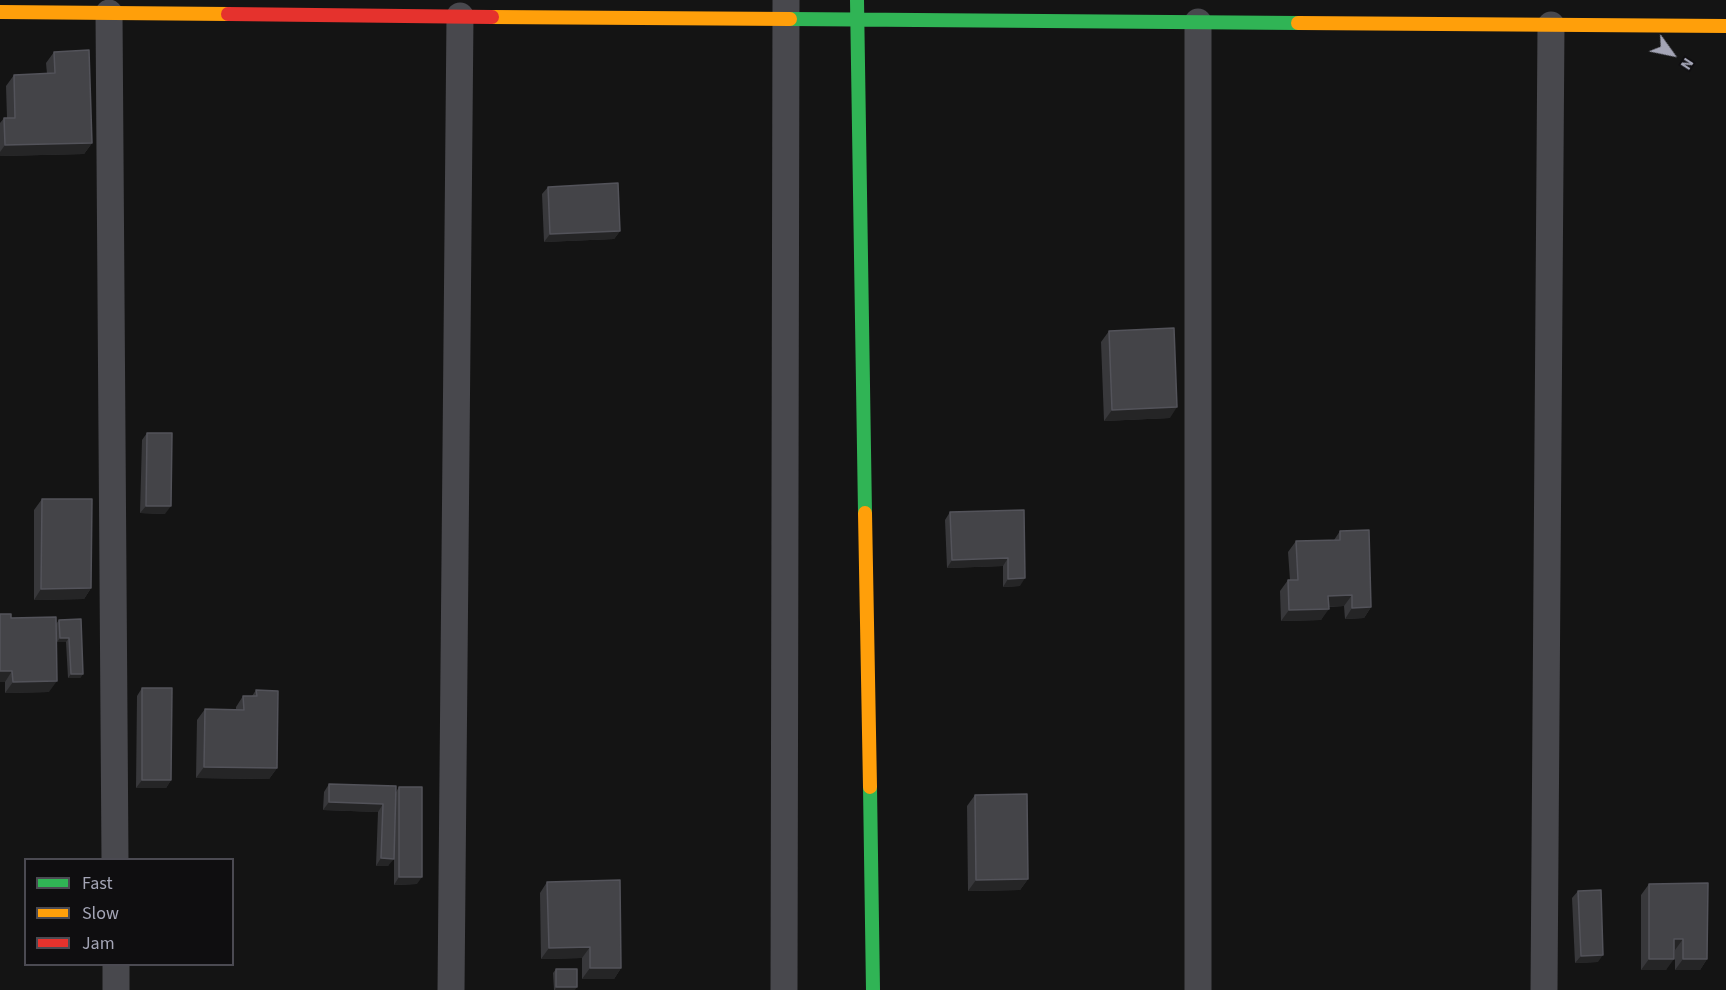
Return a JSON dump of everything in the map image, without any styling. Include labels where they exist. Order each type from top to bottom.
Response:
[{"type":"street","points":[[857,0],[873,990]]},
{"type":"street","points":[[784,990],[786,10]]},
{"type":"street","points":[[0,12],[460,16],[786,10],[857,20],[1726,26]]},
{"type":"street","points":[[109,13],[115,858]]},
{"type":"street","points":[[451,990],[460,16]]},
{"type":"street","points":[[1198,22],[1198,990]]},
{"type":"street","points":[[1544,990],[1551,24]]},
{"type":"street","points":[[116,966],[116,990]]},
{"type":"building","points":[[89,50],[92,143],[5,145],[4,118],[15,118],[14,75],[55,73],[54,52]]},
{"type":"building","points":[[618,183],[620,231],[550,234],[548,187]]},
{"type":"building","points":[[1174,328],[1177,407],[1112,410],[1109,331]]},
{"type":"building","points":[[147,433],[172,433],[171,506],[146,506]]},
{"type":"building","points":[[42,499],[92,499],[91,588],[41,589]]},
{"type":"building","points":[[1024,510],[1025,578],[1008,579],[1008,558],[952,560],[950,512]]},
{"type":"building","points":[[1369,530],[1371,607],[1352,608],[1352,595],[1328,596],[1329,609],[1289,610],[1288,580],[1298,580],[1296,541],[1340,540],[1340,531]]},
{"type":"building","points":[[0,614],[11,614],[11,618],[56,617],[57,681],[13,682],[12,671],[0,671]]},
{"type":"building","points":[[81,619],[83,674],[71,674],[69,638],[60,638],[59,620]]},
{"type":"building","points":[[142,688],[172,688],[171,780],[142,780]]},
{"type":"building","points":[[256,690],[278,691],[277,768],[204,767],[205,709],[244,710],[243,696],[257,696]]},
{"type":"building","points":[[329,784],[396,786],[394,859],[381,858],[383,804],[329,802]]},
{"type":"building","points":[[399,787],[422,787],[422,877],[399,877]]},
{"type":"building","points":[[1027,794],[1028,879],[976,880],[975,795]]},
{"type":"building","points":[[620,880],[621,968],[590,968],[590,947],[549,948],[547,882]]},
{"type":"building","points":[[1708,883],[1707,959],[1683,959],[1683,939],[1674,939],[1674,959],[1649,959],[1649,884]]},
{"type":"building","points":[[1601,890],[1603,955],[1581,956],[1578,891]]},
{"type":"building","points":[[556,969],[577,969],[577,987],[556,987]]},
{"type":"traffic: fast","points":[[857,0],[865,513]]},
{"type":"traffic: fast","points":[[790,19],[1298,23]]},
{"type":"traffic: fast","points":[[870,787],[873,990]]},
{"type":"traffic: slow","points":[[0,12],[228,14]]},
{"type":"traffic: slow","points":[[492,17],[790,19]]},
{"type":"traffic: slow","points":[[1298,23],[1726,26]]},
{"type":"traffic: slow","points":[[865,513],[870,787]]},
{"type":"traffic: jam","points":[[228,14],[492,17]]}]
